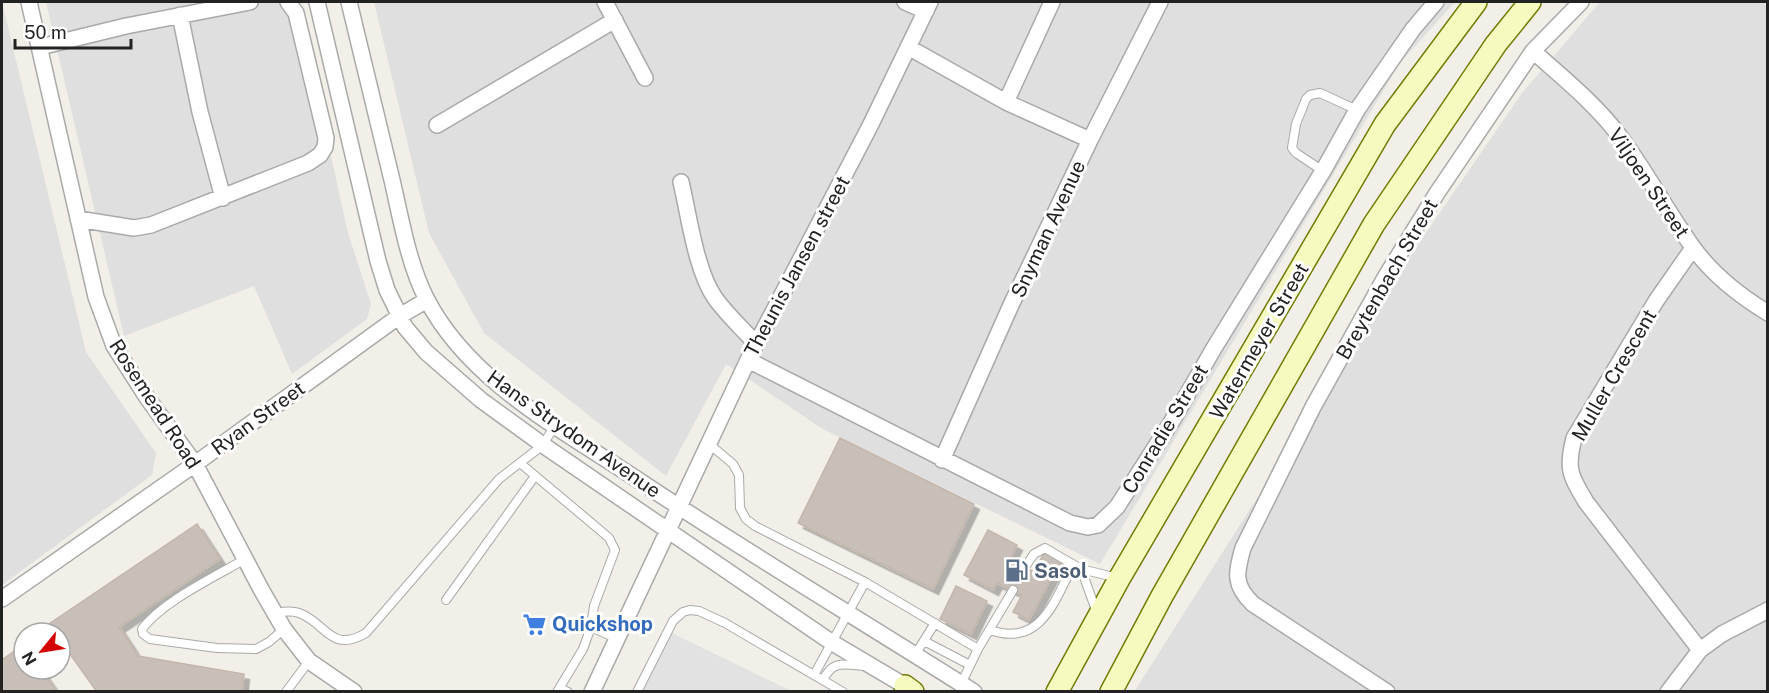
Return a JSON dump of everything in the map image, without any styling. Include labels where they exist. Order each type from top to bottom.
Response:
[{"type":"main road","name":"Watermeyer Street","points":[[1057,692],[1119,579],[1385,124],[1476,2]]},
{"type":"main road","points":[[1112,692],[1162,596],[1374,224],[1496,44],[1530,2]]},
{"type":"street","name":"Rosemead Road","points":[[29,2],[96,297],[114,346],[146,396],[195,464],[284,629],[309,661],[345,689]]},
{"type":"street","points":[[40,47],[126,26],[250,2]]},
{"type":"street","points":[[78,219],[134,228],[151,225],[308,163],[320,155],[325,147],[326,138],[296,13],[288,2]]},
{"type":"street","name":"Hans Strydom Avenue","points":[[317,2],[370,231],[387,290],[398,317],[420,345],[461,384],[543,446],[831,642],[911,690]]},
{"type":"street","name":"Hans Strydom Avenue","points":[[349,2],[408,249],[427,300],[449,335],[490,378],[555,424],[678,506],[967,688]]},
{"type":"street","points":[[605,2],[645,78]]},
{"type":"street","points":[[905,2],[928,6]]},
{"type":"street","points":[[1006,102],[1052,2]]},
{"type":"street","name":"Snyman Avenue","points":[[942,460],[1011,305],[1090,140],[1160,2]]},
{"type":"street","name":"Conradie Street","points":[[748,360],[1070,523],[1088,527],[1098,525],[1117,507],[1172,421],[1323,171],[1357,110],[1413,29],[1436,2]]},
{"type":"street","name":"Breytenbach Street","points":[[1387,692],[1267,615],[1244,596],[1238,582],[1237,569],[1243,548],[1319,397],[1386,276],[1437,193],[1533,51],[1581,2]]},
{"type":"street","name":"Theunis Jansen street","points":[[592,692],[748,360],[870,126],[928,6]]},
{"type":"street","points":[[180,15],[200,112],[223,198]]},
{"type":"street","points":[[438,124],[615,20]]},
{"type":"street","points":[[908,46],[1006,102],[1090,140]]},
{"type":"street","name":"Viljoen Street","points":[[1533,51],[1580,93],[1620,136],[1693,248],[1721,278],[1767,313]]},
{"type":"street","points":[[681,182],[702,268],[709,287],[725,310],[756,344]]},
{"type":"street","name":"Muller Crescent","points":[[1693,248],[1656,301],[1574,438],[1569,459],[1574,482],[1586,502],[1700,650]]},
{"type":"street","name":"Ryan Street","points":[[2,599],[195,464],[398,317],[427,300]]},
{"type":"street","points":[[1668,692],[1700,650],[1722,634],[1767,610]]},
{"type":"lane","points":[[1323,171],[1296,153],[1293,148],[1296,124],[1306,99],[1310,95],[1320,93],[1357,110]]},
{"type":"lane","points":[[275,613],[300,613],[330,636],[343,641],[354,640],[366,633],[476,509],[499,479],[543,446],[555,424]]},
{"type":"lane","points":[[708,443],[733,464],[739,475],[740,508],[746,519],[755,526],[865,582],[978,649]]},
{"type":"lane","points":[[520,463],[601,531],[613,544],[614,556],[594,606],[591,627],[583,649],[558,690],[568,692]]},
{"type":"lane","points":[[446,600],[535,476]]},
{"type":"lane","points":[[1025,567],[1034,554],[1045,548],[1077,567],[1119,579]]},
{"type":"lane","points":[[245,559],[180,597],[153,617],[142,629],[143,634],[150,639],[217,648],[256,649],[269,642],[284,629]]},
{"type":"lane","points":[[1077,567],[1098,616]]},
{"type":"lane","points":[[990,630],[1011,635],[1027,631],[1038,625],[1046,617],[1077,567]]},
{"type":"lane","points":[[814,675],[865,582]]},
{"type":"lane","points":[[967,688],[970,665],[1013,590]]},
{"type":"lane","points":[[637,692],[677,616],[690,610],[699,611],[724,623],[843,692]]},
{"type":"lane","points":[[915,655],[935,623]]},
{"type":"lane","points":[[591,627],[618,639]]},
{"type":"lane","points":[[924,640],[970,665]]},
{"type":"lane","points":[[286,692],[309,661]]},
{"type":"lane","points":[[823,680],[830,669],[838,664],[874,667]]},
{"type":"shaded area","points":[[2,2],[86,352],[156,453],[152,475],[2,585]]},
{"type":"shaded area","points":[[46,2],[297,2],[348,233],[371,304],[367,319],[292,374],[254,286],[124,336]]},
{"type":"shaded area","points":[[374,2],[1455,2],[1400,63],[1100,564],[821,428],[726,364],[666,476],[484,333],[429,233]]},
{"type":"shaded area","points":[[1600,2],[1767,2],[1767,691],[1134,692],[1415,249],[1522,93]]},
{"type":"shaded area","points":[[672,633],[791,691],[641,692]]},
{"type":"building","points":[[840,438],[974,504],[933,589],[798,523]]},
{"type":"building","points":[[197,524],[220,559],[119,627],[138,656],[244,674],[242,692],[97,692],[72,657],[72,621],[53,621]]},
{"type":"building","points":[[988,530],[1017,545],[1010,559],[1034,572],[1046,549],[1062,558],[1029,620],[1013,612],[1022,595],[997,583],[993,590],[964,575]]},
{"type":"building","points":[[956,586],[987,601],[971,634],[940,619]]},
{"type":"building","points":[[12,653],[12,681],[49,681],[57,692],[2,692],[2,660]]},
{"type":"place","name":"Sasol","points":[[1016,571]]},
{"type":"place","name":"Quickshop","points":[[534,624]]}]
